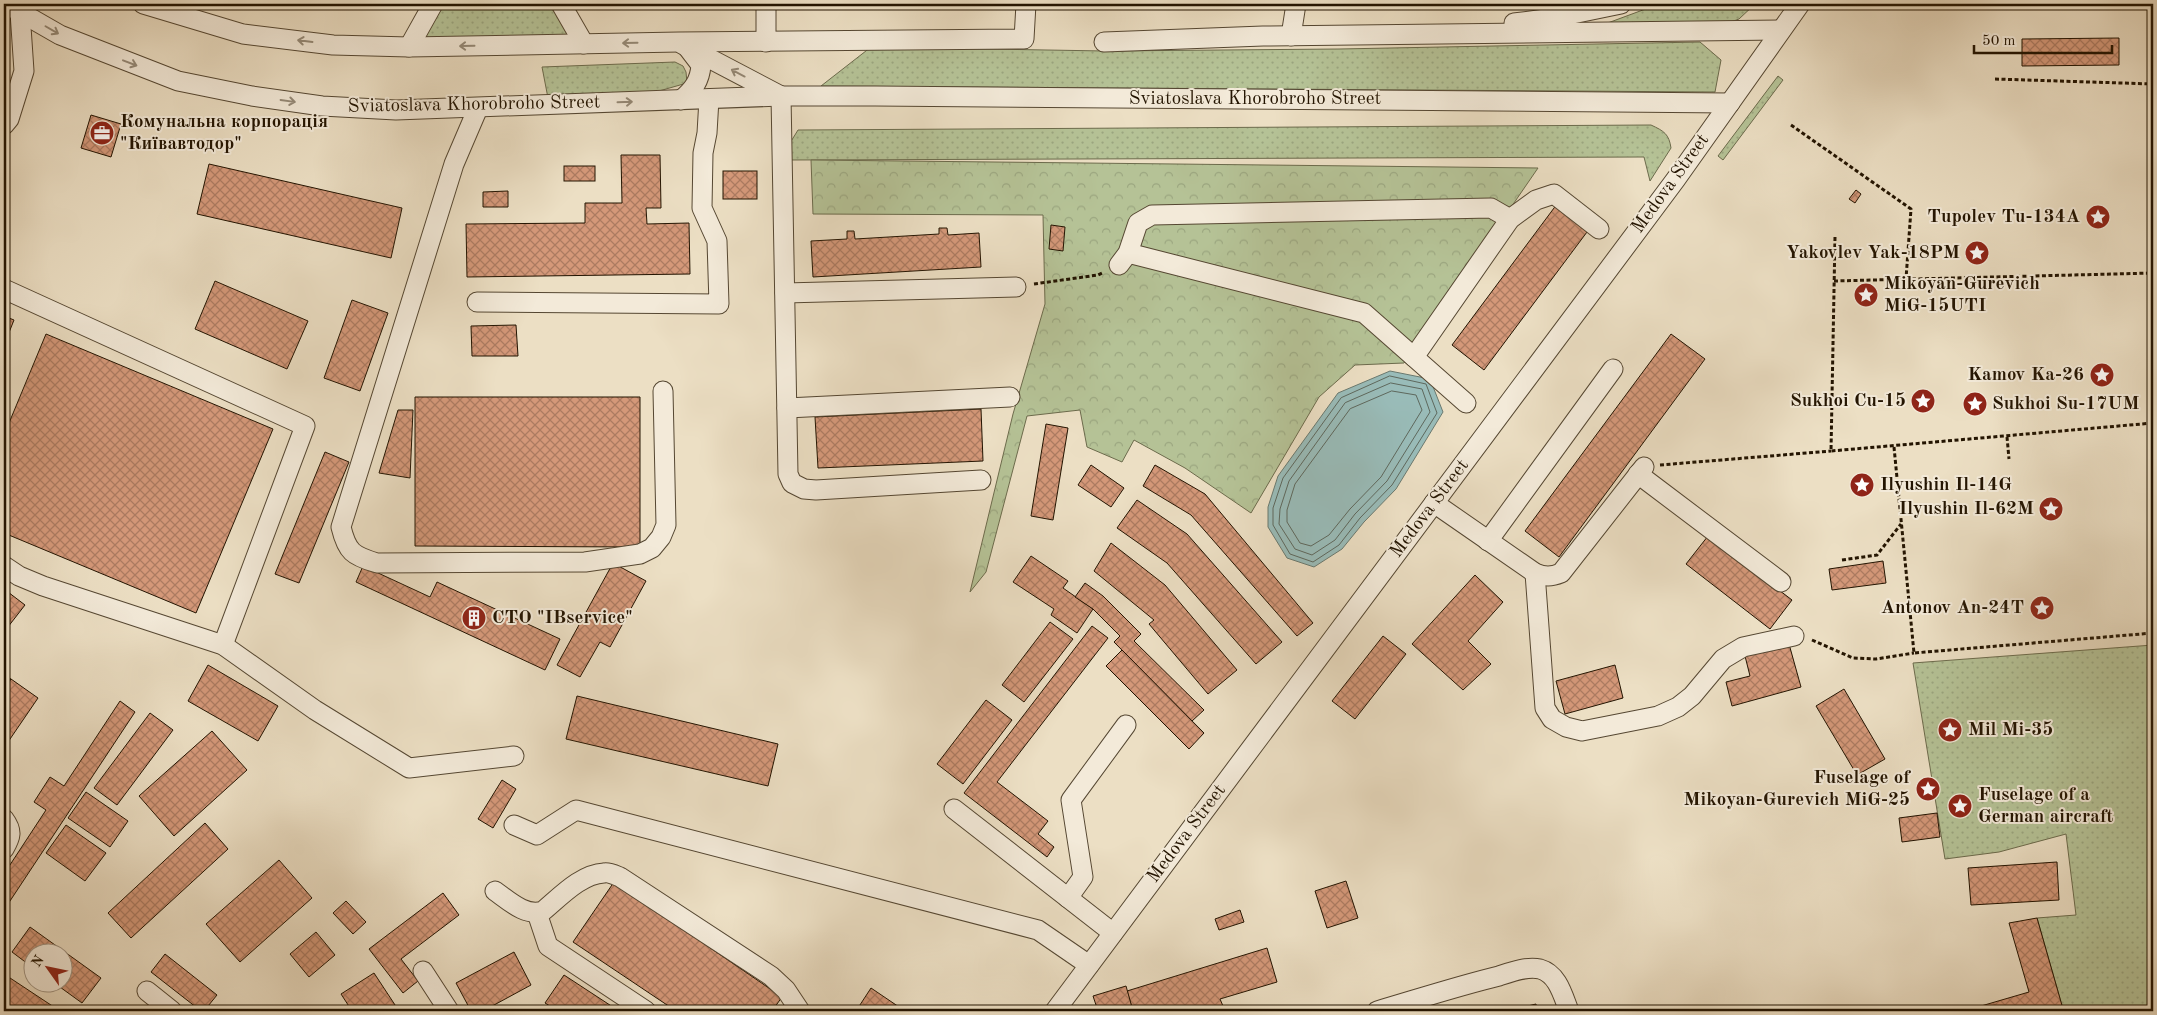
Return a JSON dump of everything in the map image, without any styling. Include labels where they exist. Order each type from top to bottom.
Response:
[{"type":"street","name":"Sviatoslava Khorobroho Street","points":[[142,4],[243,34],[333,45],[409,47],[678,42],[1024,39],[1026,4]]},
{"type":"street","points":[[409,47],[433,4]]},
{"type":"street","points":[[561,4],[584,44]]},
{"type":"street","points":[[766,4],[766,42]]},
{"type":"street","points":[[1291,36],[1296,4]]},
{"type":"street","points":[[1469,34],[1519,22],[1552,18],[1621,4]]},
{"type":"street","name":"Medova Street","points":[[1055,1011],[1676,179],[1800,4]]},
{"type":"street","name":"Sviatoslava Khorobroho Street","points":[[13,8],[77,42],[178,81],[252,96],[322,106],[396,110],[780,96],[1730,103]]},
{"type":"street","points":[[4,126],[9,119],[24,71],[13,8]]},
{"type":"street","points":[[1104,42],[1291,36],[1781,30]]},
{"type":"street","name":"Sviatoslava Khorobroho Street","points":[[678,42],[780,96]]},
{"type":"street","points":[[678,42],[693,52],[701,65],[700,76],[695,86],[682,100]]},
{"type":"street","points":[[780,96],[788,474],[792,483],[804,489],[816,490],[981,480]]},
{"type":"street","points":[[477,302],[719,304],[717,241],[702,208],[703,153],[707,133],[709,99]]},
{"type":"street","points":[[478,108],[454,164],[341,526],[345,545],[358,557],[377,563],[585,562],[640,554],[652,548],[661,537],[666,525],[663,391]]},
{"type":"street","points":[[1414,357],[1510,219],[1536,200],[1554,194],[1599,229]]},
{"type":"street","points":[[1466,402],[1364,313],[1123,259],[1138,224],[1152,216],[1491,208],[1510,219]]},
{"type":"street","points":[[784,292],[1016,287]]},
{"type":"street","points":[[4,289],[305,426],[223,645]]},
{"type":"street","points":[[1488,541],[1613,369]]},
{"type":"street","points":[[787,408],[1010,396]]},
{"type":"street","points":[[1434,503],[1535,573],[1544,577],[1553,576],[1561,573],[1641,470],[1781,582]]},
{"type":"street","points":[[4,566],[20,576],[43,586],[223,645],[315,710],[409,768],[514,756]]},
{"type":"street","points":[[1535,573],[1545,708],[1552,720],[1566,727],[1582,730],[1658,716],[1678,707],[1692,696],[1723,660],[1743,647],[1794,636]]},
{"type":"street","points":[[1068,898],[1083,877],[1071,800],[1126,725]]},
{"type":"street","points":[[954,809],[1113,933]]},
{"type":"street","points":[[514,825],[537,836],[576,810],[1038,930],[1089,965]]},
{"type":"street","points":[[4,819],[11,836],[4,849]]},
{"type":"street","points":[[495,892],[523,910],[537,913],[543,911],[580,882],[593,875],[606,872],[620,877],[771,976],[786,990],[800,1011]]},
{"type":"street","points":[[537,913],[548,946],[646,1011]]},
{"type":"street","points":[[1377,1011],[1472,982],[1527,968],[1540,969],[1552,976],[1560,987],[1569,1011]]},
{"type":"street","points":[[423,971],[449,1011]]},
{"type":"street","points":[[147,991],[172,1011]]},
{"type":"path","points":[[1995,79],[2153,84]]},
{"type":"path","points":[[1791,125],[1910,210],[1906,279]]},
{"type":"path","points":[[1831,451],[1835,237]]},
{"type":"path","points":[[1016,287],[1098,275],[1123,259]]},
{"type":"path","points":[[1834,281],[2153,273]]},
{"type":"path","points":[[1641,470],[1831,451],[2153,423]]},
{"type":"path","points":[[2006,436],[2009,460]]},
{"type":"path","points":[[1894,447],[1914,653]]},
{"type":"path","points":[[1842,560],[1877,555],[1901,523]]},
{"type":"path","points":[[1794,636],[1813,640],[1854,658],[1876,659],[1914,653],[2153,633]]},
{"type":"green space","points":[[444,4],[549,4],[558,13],[572,38],[422,39]]},
{"type":"green space","points":[[1659,4],[1755,4],[1739,19],[1718,27],[1605,24]]},
{"type":"green space","points":[[1700,42],[1721,60],[1715,92],[821,86],[871,47],[1105,51],[1339,49]]},
{"type":"green space","points":[[675,62],[683,66],[686,72],[687,83],[645,95],[548,98],[542,67]]},
{"type":"green space","points":[[1778,76],[1783,80],[1723,160],[1718,156]]},
{"type":"green space","points":[[1651,125],[1665,134],[1669,139],[1671,148],[1650,181],[1644,157],[791,160],[790,143],[798,130]]},
{"type":"green space","points":[[811,160],[1538,168],[1404,363],[1355,365],[1319,397],[1251,513],[1185,468],[1134,440],[1122,462],[1087,447],[1080,410],[1027,416],[986,572],[970,592],[1013,414],[1045,304],[1043,215],[813,214]]},
{"type":"green space","points":[[2153,645],[2153,1011],[2057,1011],[2063,1009],[2037,918],[2076,915],[2066,834],[1999,852],[1945,859],[1913,663]]},
{"type":"water","points":[[1390,371],[1430,379],[1443,412],[1396,489],[1364,522],[1342,549],[1314,567],[1287,558],[1268,527],[1268,507],[1278,476],[1338,393]]},
{"type":"building","points":[[1067,4],[1150,4],[1150,8],[1067,9]]},
{"type":"building","points":[[1394,4],[1426,4],[1426,9],[1394,8]]},
{"type":"building","points":[[1443,4],[1477,4],[1477,9],[1443,9]]},
{"type":"building","points":[[1514,4],[1514,6],[1492,5]]},
{"type":"building","points":[[2119,38],[2119,65],[2022,66],[2022,39]]},
{"type":"building","name":"Комунальна корпорація \"Київавтодор\"","points":[[91,115],[121,124],[111,157],[81,148]]},
{"type":"building","points":[[621,155],[660,155],[661,208],[646,208],[647,224],[689,223],[690,274],[467,277],[466,224],[585,223],[585,203],[622,203]]},
{"type":"building","points":[[209,164],[402,208],[391,258],[197,214]]},
{"type":"building","points":[[564,166],[595,166],[595,181],[564,181]]},
{"type":"building","points":[[723,171],[757,171],[757,199],[723,199]]},
{"type":"building","points":[[1856,190],[1861,194],[1855,203],[1849,199]]},
{"type":"building","points":[[508,191],[508,207],[483,207],[483,192]]},
{"type":"building","points":[[1557,204],[1590,228],[1484,370],[1452,345]]},
{"type":"building","points":[[1051,225],[1065,227],[1063,251],[1049,249]]},
{"type":"building","points":[[939,228],[947,228],[948,235],[979,233],[981,267],[813,277],[811,241],[847,239],[847,231],[854,231],[855,239],[939,234]]},
{"type":"building","points":[[215,281],[308,321],[287,369],[195,329]]},
{"type":"building","points":[[352,300],[388,313],[360,391],[324,378]]},
{"type":"building","points":[[4,316],[14,320],[4,345]]},
{"type":"building","points":[[516,325],[518,356],[472,356],[471,326]]},
{"type":"building","points":[[46,334],[273,429],[196,613],[4,533],[4,435]]},
{"type":"building","points":[[1671,334],[1705,359],[1559,557],[1525,531]]},
{"type":"building","points":[[415,397],[640,397],[640,547],[415,546]]},
{"type":"building","points":[[981,409],[983,461],[818,468],[815,417]]},
{"type":"building","points":[[398,410],[413,410],[410,478],[379,473]]},
{"type":"building","points":[[1046,424],[1068,428],[1053,520],[1031,516]]},
{"type":"building","points":[[325,452],[349,462],[299,583],[275,574]]},
{"type":"building","points":[[1091,465],[1124,488],[1111,507],[1078,485]]},
{"type":"building","points":[[1155,465],[1205,494],[1313,623],[1297,636],[1191,515],[1143,486]]},
{"type":"building","points":[[1137,500],[1187,534],[1282,642],[1256,664],[1167,563],[1117,528]]},
{"type":"building","points":[[1708,536],[1792,600],[1770,629],[1686,564]]},
{"type":"building","points":[[1111,543],[1165,585],[1237,670],[1208,694],[1149,624],[1154,620],[1094,571]]},
{"type":"building","points":[[1031,556],[1068,581],[1063,588],[1093,609],[1077,633],[1051,615],[1054,609],[1013,582]]},
{"type":"building","points":[[1883,561],[1886,583],[1832,590],[1829,569]]},
{"type":"building","points":[[613,563],[646,581],[610,647],[600,642],[580,677],[557,665]]},
{"type":"building","name":"СТО \"IBservice\"","points":[[363,566],[430,597],[437,582],[560,639],[545,670],[356,582]]},
{"type":"building","points":[[1475,575],[1503,602],[1468,641],[1491,664],[1463,690],[1412,644]]},
{"type":"building","points":[[1085,583],[1103,596],[1141,634],[1134,641],[1204,710],[1192,721],[1114,642],[1120,636],[1093,609],[1075,597]]},
{"type":"building","points":[[4,589],[25,605],[4,632]]},
{"type":"building","points":[[1050,622],[1073,639],[1024,702],[1002,685]]},
{"type":"building","points":[[1092,626],[1108,638],[997,782],[1048,821],[1038,834],[1054,847],[1047,857],[964,793]]},
{"type":"building","points":[[1383,636],[1406,654],[1355,719],[1332,701]]},
{"type":"building","points":[[1789,644],[1801,687],[1732,706],[1726,682],[1750,676],[1745,656]]},
{"type":"building","points":[[1122,650],[1204,733],[1189,749],[1106,666]]},
{"type":"building","points":[[208,665],[278,706],[258,741],[188,701]]},
{"type":"building","points":[[1615,665],[1623,698],[1565,714],[1556,681]]},
{"type":"building","points":[[4,675],[11,679],[4,689]]},
{"type":"building","points":[[11,679],[38,698],[8,742],[4,739],[4,689]]},
{"type":"building","points":[[1844,689],[1885,759],[1857,775],[1816,706]]},
{"type":"building","points":[[577,696],[778,744],[768,786],[566,739]]},
{"type":"building","points":[[986,700],[1012,720],[963,784],[937,764]]},
{"type":"building","points":[[120,701],[135,712],[8,904],[4,902],[4,874],[46,810],[34,802],[50,777],[64,786]]},
{"type":"building","points":[[150,713],[173,730],[117,805],[94,788]]},
{"type":"building","points":[[212,731],[247,770],[174,836],[139,796]]},
{"type":"building","points":[[502,780],[516,789],[493,828],[478,819]]},
{"type":"building","points":[[86,792],[128,821],[110,847],[68,818]]},
{"type":"building","points":[[1937,813],[1940,837],[1902,842],[1899,818]]},
{"type":"building","points":[[205,823],[228,849],[131,938],[108,913]]},
{"type":"building","points":[[66,825],[106,853],[85,881],[46,853]]},
{"type":"building","points":[[279,860],[312,898],[240,962],[206,924]]},
{"type":"building","points":[[2057,862],[2059,900],[1971,905],[1968,868]]},
{"type":"building","points":[[1346,881],[1358,918],[1327,928],[1315,891]]},
{"type":"building","points":[[614,882],[782,997],[772,1011],[676,1011],[573,942]]},
{"type":"building","points":[[443,893],[459,915],[401,959],[418,981],[403,993],[369,949]]},
{"type":"building","points":[[346,901],[366,922],[353,934],[333,913]]},
{"type":"building","points":[[1240,910],[1244,922],[1219,930],[1215,919]]},
{"type":"building","points":[[2037,918],[2063,1009],[2057,1011],[1964,1011],[2029,992],[2009,923]]},
{"type":"building","points":[[30,927],[51,942],[22,942],[22,960],[12,952]]},
{"type":"building","points":[[316,932],[335,955],[309,977],[290,954]]},
{"type":"building","points":[[1267,948],[1277,982],[1220,999],[1223,1006],[1206,1011],[1133,1011],[1127,991]]},
{"type":"building","points":[[514,952],[531,985],[483,1011],[471,1011],[456,983]]},
{"type":"building","points":[[165,954],[217,995],[204,1011],[201,1011],[151,972]]},
{"type":"building","points":[[72,957],[101,978],[82,1003],[67,992],[72,992]]},
{"type":"building","points":[[374,973],[399,1011],[352,1011],[341,994]]},
{"type":"building","points":[[4,974],[22,986],[22,992],[31,992],[60,1011],[4,1011]]},
{"type":"building","points":[[564,975],[619,1011],[558,1011],[545,1003]]},
{"type":"building","points":[[1126,986],[1133,1011],[1098,1011],[1093,996]]},
{"type":"building","points":[[871,988],[905,1011],[856,1011]]},
{"type":"building","points":[[1536,1004],[1537,1011],[1516,1011],[1515,1009]]},
{"type":"building","points":[[322,1006],[326,1011],[314,1011]]},
{"type":"place","name":"Комунальна корпорація \"Київавтодор\"","points":[[102,133]]},
{"type":"place","name":"Tupolev Tu-134A","points":[[2098,217]]},
{"type":"place","name":"Yakovlev Yak-18PM","points":[[1977,253]]},
{"type":"place","name":"Mikoyan-Gurevich MiG-15UTI","points":[[1866,295]]},
{"type":"place","name":"Kamov Ka-26","points":[[2102,375]]},
{"type":"place","name":"Sukhoi Cu-15","points":[[1923,401]]},
{"type":"place","name":"Sukhoi Su-17UM","points":[[1975,404]]},
{"type":"place","name":"Ilyushin Il-14G","points":[[1862,485]]},
{"type":"place","name":"Ilyushin Il-62M","points":[[2051,509]]},
{"type":"place","name":"Antonov An-24T","points":[[2042,608]]},
{"type":"place","name":"СТО \"IBservice\"","points":[[474,618]]},
{"type":"place","name":"Mil Mi-35","points":[[1950,730]]},
{"type":"place","name":"Fuselage of Mikoyan-Gurevich MiG-25","points":[[1928,789]]},
{"type":"place","name":"Fuselage of a German aircraft","points":[[1960,806]]}]
